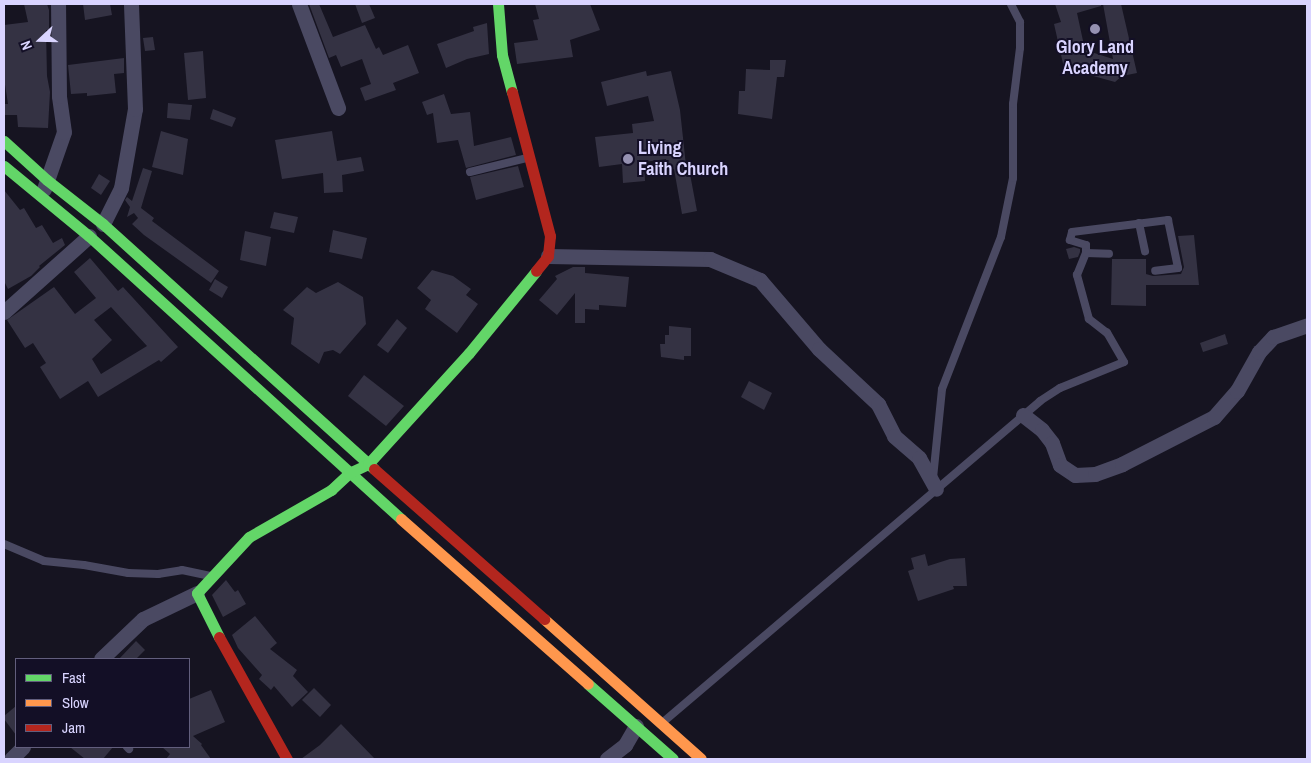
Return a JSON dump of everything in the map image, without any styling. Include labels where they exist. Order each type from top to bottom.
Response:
[{"type":"main road","points":[[287,759],[231,661],[196,593],[248,537],[331,490],[349,473],[368,464],[469,353],[548,256],[550,236],[502,55],[498,4]]},
{"type":"main road","points":[[4,141],[47,180],[103,224],[368,464],[660,725],[701,759]]},
{"type":"main road","points":[[4,166],[89,236],[349,473],[673,759]]},
{"type":"street","points":[[41,197],[64,132],[59,96],[58,4]]},
{"type":"street","points":[[103,224],[121,188],[135,109],[131,4]]},
{"type":"street","points":[[299,4],[338,108]]},
{"type":"street","points":[[4,312],[89,236]]},
{"type":"street","points":[[548,256],[710,259],[760,280],[820,350],[878,404],[894,436],[919,458],[936,489]]},
{"type":"street","points":[[1023,414],[1042,430],[1052,444],[1060,466],[1075,475],[1095,474],[1122,464],[1214,417],[1236,391],[1259,352],[1273,337],[1307,325]]},
{"type":"street","points":[[102,658],[143,619],[196,593]]},
{"type":"street","points":[[608,759],[625,745],[636,726]]},
{"type":"street","points":[[12,759],[22,748]]},
{"type":"lane","points":[[936,489],[933,475],[942,389],[1001,237],[1013,178],[1013,104],[1020,48],[1020,22],[1012,4]]},
{"type":"lane","points":[[470,172],[529,157]]},
{"type":"lane","points":[[660,725],[1023,414],[1060,388],[1124,362],[1107,333],[1089,319],[1076,275],[1086,253],[1086,246],[1070,240],[1072,232],[1168,220],[1178,268],[1155,272]]},
{"type":"lane","points":[[1139,223],[1145,250]]},
{"type":"lane","points":[[1086,253],[1109,254]]},
{"type":"lane","points":[[4,544],[44,561],[84,565],[128,573],[158,574],[182,570],[212,576]]},
{"type":"building","points":[[24,4],[47,4],[49,10],[49,30],[46,30],[47,76],[50,92],[48,128],[18,127],[17,115],[5,115],[5,104],[8,104],[4,78],[4,25],[28,22]]},
{"type":"building","points":[[83,4],[110,4],[112,15],[85,20]]},
{"type":"building","points":[[309,4],[319,4],[333,37],[365,25],[376,49],[379,47],[383,55],[408,45],[419,73],[393,83],[396,90],[365,101],[360,88],[371,84],[362,59],[341,67],[336,55],[329,58]]},
{"type":"building","points":[[355,4],[369,4],[375,18],[362,23]]},
{"type":"building","points":[[535,4],[590,4],[600,30],[570,40],[573,57],[517,64],[514,43],[538,40],[533,20],[539,19]]},
{"type":"building","points":[[1055,4],[1101,4],[1101,6],[1077,13],[1085,50],[1113,59],[1103,4],[1121,4],[1137,73],[1122,76],[1115,82],[1064,68],[1054,24],[1061,22]]},
{"type":"building","points":[[487,23],[489,54],[467,59],[446,68],[437,44],[474,31],[473,27]]},
{"type":"building","points":[[153,37],[155,50],[145,51],[143,38]]},
{"type":"building","points":[[203,51],[206,98],[188,100],[184,53]]},
{"type":"building","points":[[124,58],[124,73],[114,74],[116,93],[87,96],[87,93],[71,94],[68,65]]},
{"type":"building","points":[[770,60],[786,60],[784,77],[777,77],[772,119],[738,114],[739,91],[745,91],[746,69],[770,70]]},
{"type":"building","points":[[646,71],[647,76],[671,71],[680,110],[687,175],[690,174],[697,211],[682,214],[674,169],[667,169],[666,159],[644,162],[645,181],[623,183],[622,164],[599,167],[595,137],[633,133],[632,124],[654,121],[648,96],[607,106],[601,82]]},
{"type":"building","points":[[444,94],[451,114],[470,112],[474,146],[511,137],[516,155],[466,168],[458,140],[437,143],[433,113],[427,115],[422,102]]},
{"type":"building","points":[[168,103],[192,105],[190,120],[167,118]]},
{"type":"building","points":[[213,109],[236,118],[232,127],[210,119]]},
{"type":"building","points":[[161,131],[188,139],[183,175],[152,167]]},
{"type":"building","points":[[332,131],[337,161],[361,157],[364,171],[342,175],[343,192],[324,193],[323,173],[282,179],[275,140]]},
{"type":"building","points":[[518,166],[524,187],[476,200],[470,177]]},
{"type":"building","points":[[143,168],[152,171],[141,208],[154,218],[152,221],[219,271],[211,283],[144,235],[132,224],[138,218],[134,213],[127,217],[130,207],[125,200],[127,197],[132,201]]},
{"type":"building","points":[[99,174],[110,181],[101,195],[91,188]]},
{"type":"building","points":[[4,190],[20,210],[24,208],[36,228],[42,225],[53,243],[62,238],[65,245],[39,266],[31,276],[8,289],[4,281]]},
{"type":"building","points":[[274,212],[298,217],[294,233],[270,228]]},
{"type":"building","points":[[333,230],[367,238],[362,259],[329,252]]},
{"type":"building","points":[[245,231],[271,237],[266,266],[240,260]]},
{"type":"building","points":[[1194,235],[1199,285],[1146,285],[1146,306],[1111,305],[1112,259],[1146,259],[1146,274],[1153,276],[1181,274],[1184,267],[1178,236]]},
{"type":"building","points":[[1074,247],[1080,249],[1078,257],[1069,259],[1066,249]]},
{"type":"building","points":[[90,258],[118,291],[123,287],[178,347],[161,362],[159,360],[98,397],[88,381],[60,399],[40,367],[46,363],[33,343],[25,348],[7,320],[54,287],[75,314],[96,298],[74,272]],"holes":[[[111,307],[147,346],[101,374],[92,359],[112,340],[94,320]]]},
{"type":"building","points":[[573,267],[585,267],[585,273],[629,277],[626,307],[599,305],[599,310],[585,309],[585,323],[575,323],[575,293],[557,315],[539,300],[557,279],[555,276]]},
{"type":"building","points":[[432,270],[453,276],[471,289],[466,295],[478,304],[457,333],[425,309],[431,300],[417,288]]},
{"type":"building","points":[[215,279],[228,287],[222,298],[209,290]]},
{"type":"building","points":[[338,282],[363,297],[366,324],[340,354],[333,350],[324,352],[319,364],[291,344],[294,318],[283,310],[307,287],[316,293]]},
{"type":"building","points":[[397,319],[407,328],[388,353],[377,345]]},
{"type":"building","points":[[669,326],[691,328],[691,356],[684,356],[684,360],[661,357],[660,344],[665,344],[665,335],[669,335]]},
{"type":"building","points":[[1225,334],[1228,344],[1203,352],[1200,343]]},
{"type":"building","points":[[364,375],[404,406],[386,426],[348,396]]},
{"type":"building","points":[[749,381],[772,393],[764,410],[741,397]]},
{"type":"building","points":[[925,554],[928,566],[950,559],[965,558],[967,586],[953,586],[954,589],[918,601],[908,571],[914,569],[911,558]]},
{"type":"building","points":[[226,580],[235,592],[238,590],[246,604],[223,617],[212,595]]},
{"type":"building","points":[[255,616],[277,643],[270,649],[297,670],[293,676],[308,692],[292,707],[274,686],[271,690],[259,679],[262,675],[238,648],[232,635]]},
{"type":"building","points":[[136,641],[145,650],[137,658],[120,658]]},
{"type":"building","points":[[314,688],[331,705],[320,717],[302,700]]},
{"type":"building","points":[[211,690],[225,722],[193,736],[202,744],[211,759],[166,759],[170,754],[163,748],[190,748],[190,699]]},
{"type":"building","points":[[15,707],[15,734],[4,719],[4,716]]},
{"type":"building","points":[[341,724],[375,759],[301,759],[320,745]]},
{"type":"building","points":[[71,748],[112,748],[103,759],[85,759]]},
{"type":"traffic: fast","points":[[498,4],[502,55],[512,92]]},
{"type":"traffic: fast","points":[[4,141],[47,180],[103,224],[374,469]]},
{"type":"traffic: fast","points":[[4,166],[89,236],[401,519]]},
{"type":"traffic: fast","points":[[219,637],[197,593],[249,537],[331,490],[349,473],[368,464],[469,353],[536,271]]},
{"type":"traffic: fast","points":[[588,684],[673,759]]},
{"type":"traffic: slow","points":[[401,519],[588,684]]},
{"type":"traffic: slow","points":[[544,619],[701,759]]},
{"type":"traffic: jam","points":[[512,92],[550,236],[548,256],[536,271]]},
{"type":"traffic: jam","points":[[374,469],[544,619]]},
{"type":"traffic: jam","points":[[219,637],[287,759]]},
{"type":"place","name":"Glory Land Academy","points":[[1095,29]]},
{"type":"place","name":"Living Faith Church","points":[[628,159]]}]
